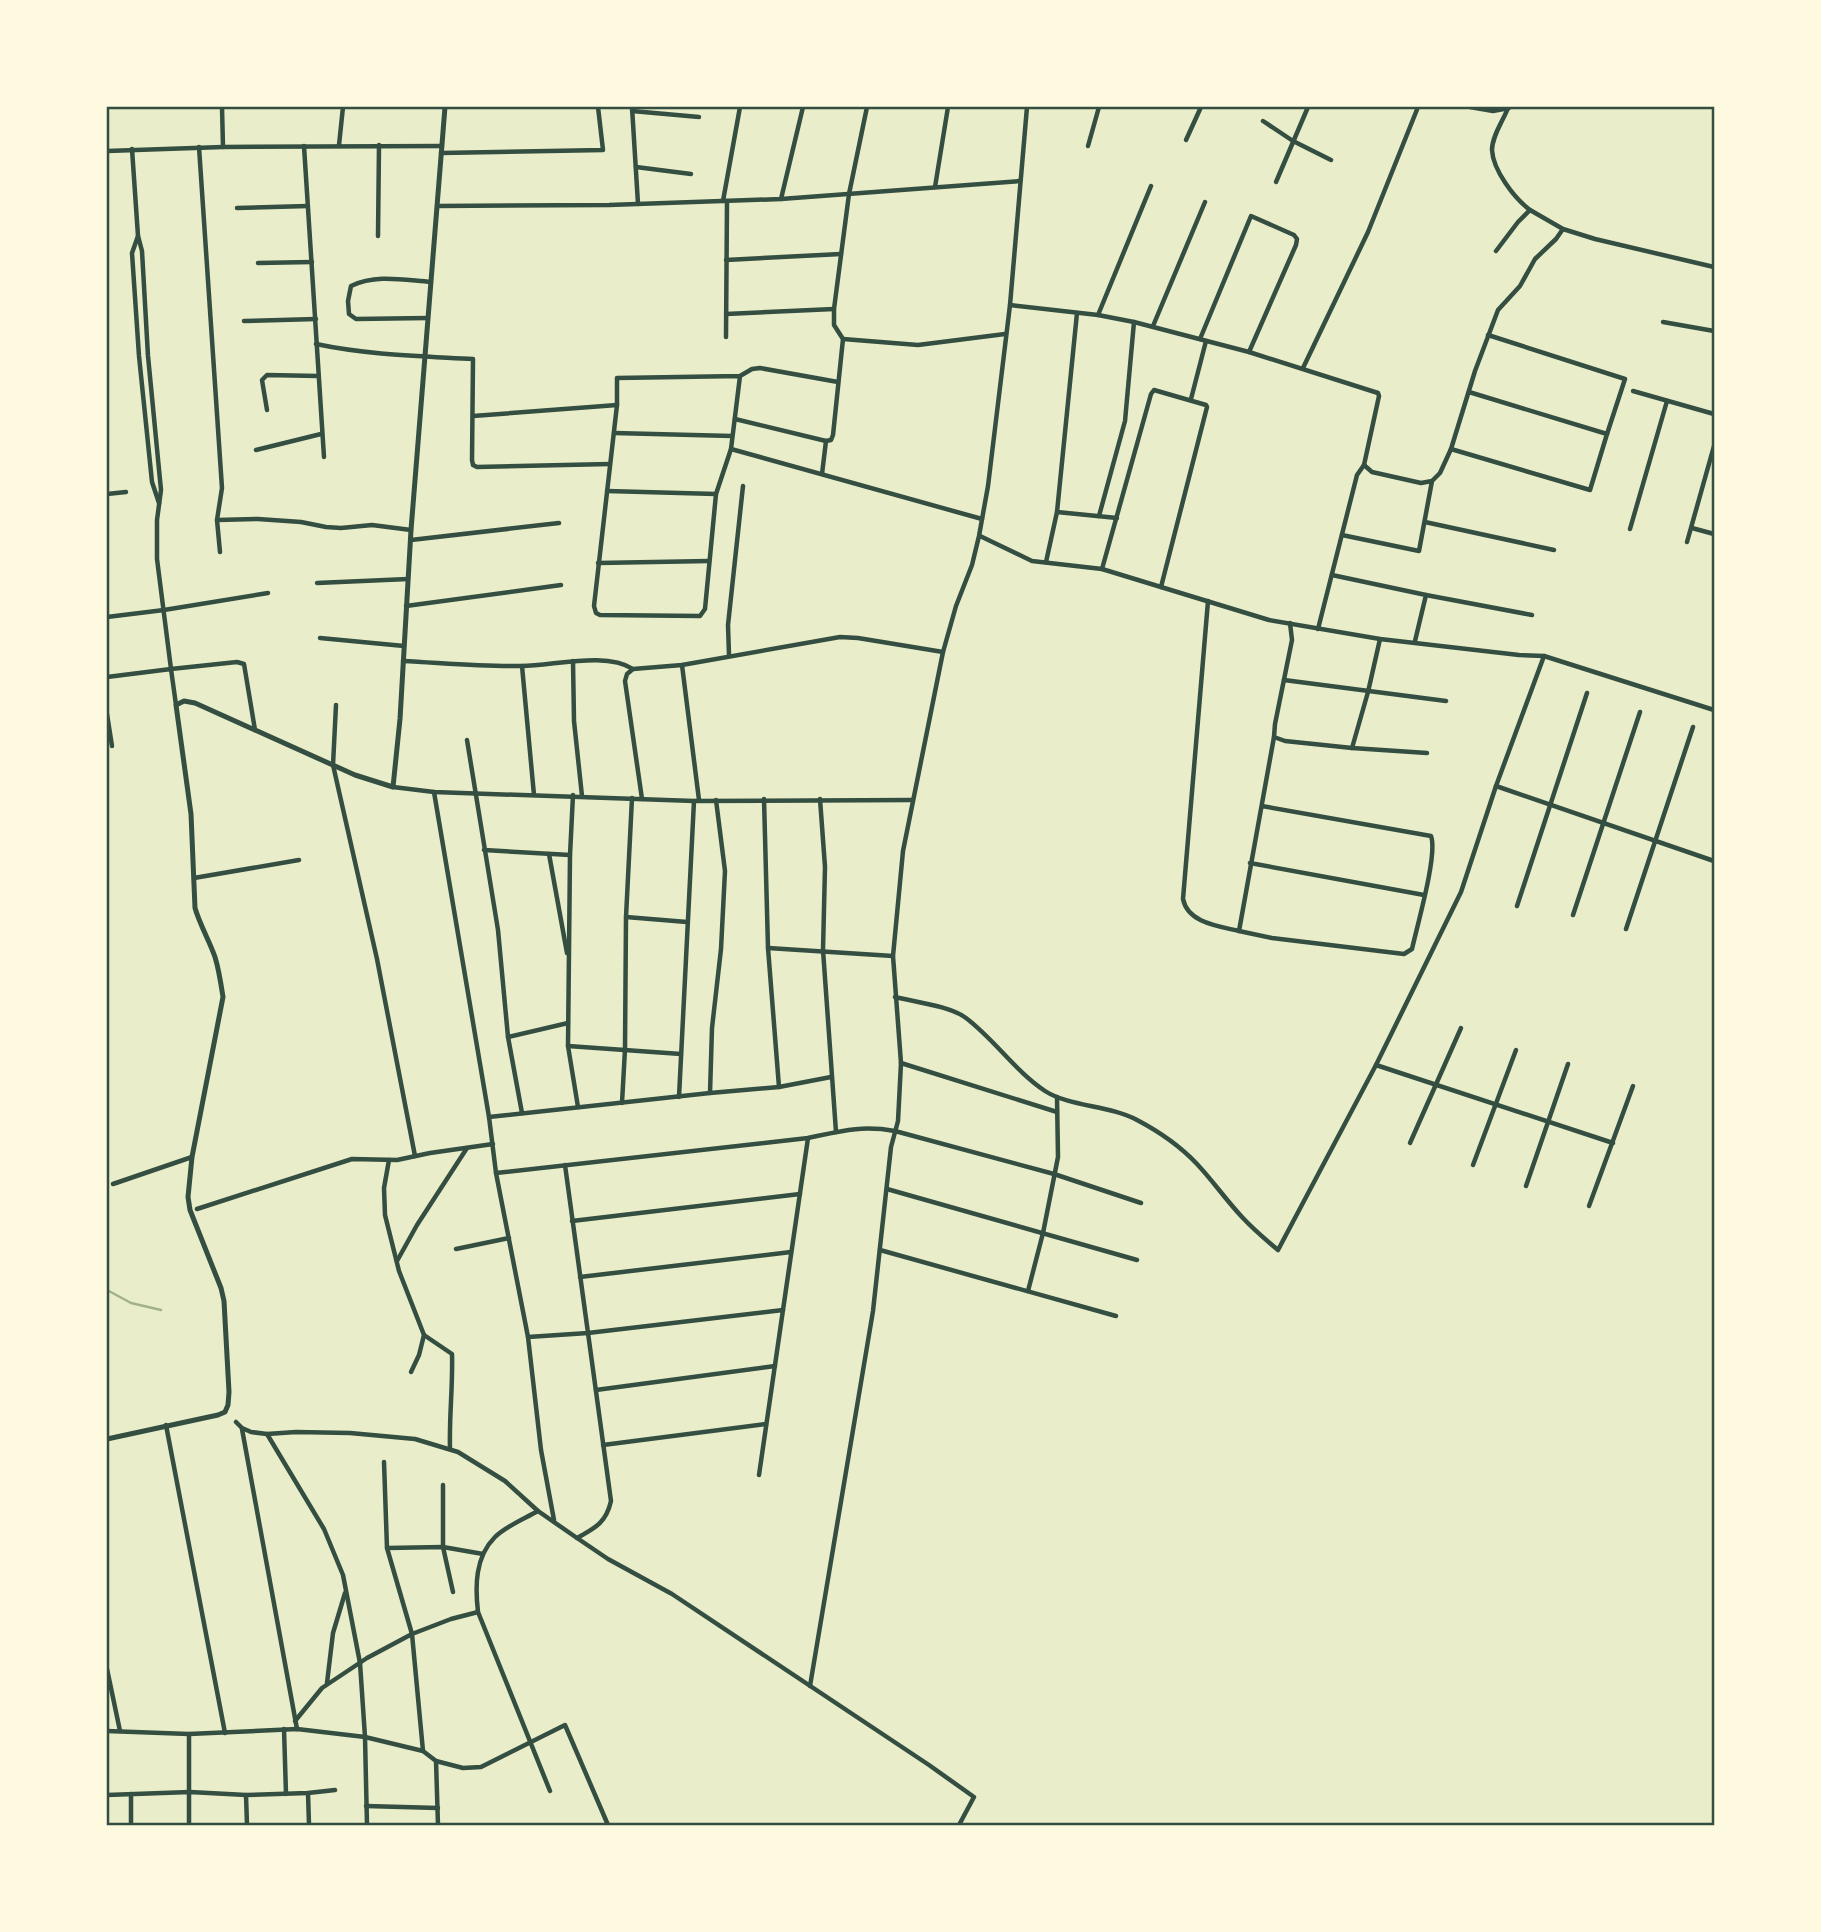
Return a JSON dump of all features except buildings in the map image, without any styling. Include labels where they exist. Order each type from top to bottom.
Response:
[{"type":"street","points":[[222,107],[223,147]]},
{"type":"street","points":[[339,145],[343,107]]},
{"type":"street","points":[[393,788],[445,107]]},
{"type":"street","points":[[441,153],[603,150],[598,107]]},
{"type":"street","points":[[726,337],[725,201],[740,107]]},
{"type":"street","points":[[781,199],[803,107]]},
{"type":"street","points":[[735,419],[826,442],[832,438],[843,339],[834,325],[834,309],[849,194],[867,107]]},
{"type":"street","points":[[935,187],[948,107]]},
{"type":"street","points":[[810,1686],[873,1311],[898,1121],[901,1063],[893,956],[902,850],[943,652],[956,606],[972,565],[982,519],[1010,305],[1027,107]]},
{"type":"street","points":[[1088,146],[1099,107]]},
{"type":"street","points":[[1186,140],[1201,107]]},
{"type":"street","points":[[1276,182],[1308,107]]},
{"type":"street","points":[[1303,368],[1368,232],[1418,107]]},
{"type":"street","points":[[1470,107],[1493,111],[1509,108]]},
{"type":"street","points":[[1509,108],[1494,139],[1492,150],[1496,167],[1514,194],[1530,210],[1563,229],[1595,239],[1714,267]]},
{"type":"street","points":[[638,204],[632,109],[699,117]]},
{"type":"street","points":[[1263,121],[1293,141],[1331,160]]},
{"type":"street","points":[[378,236],[379,145]]},
{"type":"street","points":[[304,146],[324,457]]},
{"type":"street","points":[[107,152],[198,147],[442,146]]},
{"type":"street","points":[[198,147],[222,488],[217,520],[220,552]]},
{"type":"street","points":[[107,1439],[218,1415],[225,1412],[229,1392],[226,1310],[221,1288],[190,1210],[188,1197],[192,1157],[223,997],[215,956],[195,908],[191,814],[157,559],[161,481],[132,149]]},
{"type":"street","points":[[636,167],[691,174]]},
{"type":"street","points":[[437,206],[781,199],[1020,181]]},
{"type":"street","points":[[1098,315],[1151,186]]},
{"type":"street","points":[[1153,327],[1205,202]]},
{"type":"street","points":[[237,208],[308,206]]},
{"type":"street","points":[[1496,251],[1530,210]]},
{"type":"street","points":[[1191,399],[1203,340],[1251,216],[1294,235],[1297,239],[1249,352]]},
{"type":"street","points":[[1364,465],[1372,472],[1421,483],[1432,481],[1440,473],[1451,449],[1488,335],[1503,303],[1520,286],[1535,259],[1563,229]]},
{"type":"street","points":[[138,236],[132,253],[139,356],[152,482],[159,504]]},
{"type":"street","points":[[726,260],[841,254]]},
{"type":"street","points":[[258,264],[312,262]]},
{"type":"street","points":[[428,318],[356,319],[349,314],[348,301],[351,286],[365,279],[431,282]]},
{"type":"street","points":[[1010,305],[1134,322],[1249,352],[1378,393],[1378,410],[1364,465],[1357,475],[1318,629]]},
{"type":"street","points":[[726,314],[834,309]]},
{"type":"street","points":[[1046,562],[1057,512],[1077,313]]},
{"type":"street","points":[[244,321],[316,319]]},
{"type":"street","points":[[1099,516],[1125,421],[1134,322]]},
{"type":"street","points":[[1663,322],[1714,331]]},
{"type":"street","points":[[843,339],[918,345],[1006,334]]},
{"type":"street","points":[[1451,449],[1590,490],[1625,379],[1488,335]]},
{"type":"street","points":[[316,344],[358,352],[473,359],[472,460],[477,467],[610,464]]},
{"type":"street","points":[[139,356],[148,356]]},
{"type":"street","points":[[740,376],[730,449],[716,494],[705,609],[700,617],[596,613],[594,606],[617,405],[617,377],[740,376],[760,368],[838,382]]},
{"type":"street","points":[[267,410],[262,380],[267,375],[318,376]]},
{"type":"street","points":[[1102,569],[1152,391],[1191,399],[1207,407],[1161,587]]},
{"type":"street","points":[[1633,391],[1714,414]]},
{"type":"street","points":[[1469,392],[1607,434]]},
{"type":"street","points":[[1630,529],[1667,401]]},
{"type":"street","points":[[472,416],[617,405]]},
{"type":"street","points":[[614,433],[732,436]]},
{"type":"street","points":[[256,450],[321,434]]},
{"type":"street","points":[[822,474],[826,442]]},
{"type":"street","points":[[1687,542],[1714,446]]},
{"type":"street","points":[[730,449],[982,519]]},
{"type":"street","points":[[1705,480],[1714,483]]},
{"type":"street","points":[[1342,536],[1419,551],[1432,481]]},
{"type":"street","points":[[729,655],[728,625],[743,486]]},
{"type":"street","points":[[607,491],[716,494]]},
{"type":"street","points":[[107,494],[126,492]]},
{"type":"street","points":[[1057,512],[1117,518]]},
{"type":"street","points":[[217,520],[258,519],[326,527],[372,525],[411,530]]},
{"type":"street","points":[[1425,522],[1554,550]]},
{"type":"street","points":[[411,540],[559,523]]},
{"type":"street","points":[[1692,528],[1714,534]]},
{"type":"street","points":[[979,536],[1032,561],[1102,569],[1269,620],[1380,639],[1544,656],[1714,710]]},
{"type":"street","points":[[598,563],[709,561]]},
{"type":"street","points":[[1332,575],[1532,615]]},
{"type":"street","points":[[317,583],[408,579]]},
{"type":"street","points":[[406,606],[561,585]]},
{"type":"street","points":[[107,617],[268,593]]},
{"type":"street","points":[[1415,641],[1426,595]]},
{"type":"street","points":[[1208,601],[1183,899],[1185,907],[1205,922],[1272,938],[1404,954],[1412,949],[1433,852],[1434,843],[1431,836],[1262,806]]},
{"type":"street","points":[[1239,931],[1292,640],[1290,623]]},
{"type":"street","points":[[642,799],[625,681],[627,674],[633,670],[840,637],[943,652]]},
{"type":"street","points":[[320,638],[404,646]]},
{"type":"street","points":[[1352,748],[1380,639]]},
{"type":"street","points":[[895,997],[955,1012],[996,1044],[1023,1074],[1048,1093],[1114,1110],[1137,1119],[1175,1144],[1197,1164],[1243,1218],[1278,1250],[1376,1065],[1461,892],[1496,786],[1544,656]]},
{"type":"street","points":[[403,661],[522,666],[573,661],[617,662],[633,670]]},
{"type":"street","points":[[573,661],[574,721],[582,796]]},
{"type":"street","points":[[107,677],[170,668],[237,662],[244,664],[255,731]]},
{"type":"street","points":[[679,1097],[696,800],[682,664]]},
{"type":"street","points":[[522,666],[534,795]]},
{"type":"street","points":[[1284,680],[1446,701]]},
{"type":"street","points":[[1517,906],[1587,694]]},
{"type":"street","points":[[176,705],[184,701],[195,703],[333,765],[393,788],[434,792],[642,799],[913,800]]},
{"type":"street","points":[[336,705],[333,765],[377,959],[415,1156]]},
{"type":"street","points":[[1573,915],[1640,712]]},
{"type":"street","points":[[107,713],[112,746]]},
{"type":"street","points":[[1626,929],[1693,727]]},
{"type":"street","points":[[1275,737],[1285,741],[1427,753]]},
{"type":"street","points":[[467,740],[498,930],[508,1037],[522,1113]]},
{"type":"street","points":[[1496,786],[1714,861]]},
{"type":"street","points":[[434,792],[496,1173],[528,1337],[541,1450],[554,1521]]},
{"type":"street","points":[[573,795],[568,1046],[578,1107]]},
{"type":"street","points":[[622,1103],[625,1049],[625,917],[632,798]]},
{"type":"street","points":[[764,799],[768,948],[779,1087]]},
{"type":"street","points":[[820,799],[825,867],[823,950],[836,1132]]},
{"type":"street","points":[[710,1093],[712,1028],[721,949],[725,871],[716,800]]},
{"type":"street","points":[[484,850],[570,855]]},
{"type":"street","points":[[549,854],[569,967]]},
{"type":"street","points":[[194,878],[299,860]]},
{"type":"street","points":[[1250,863],[1424,895]]},
{"type":"street","points":[[625,917],[688,922]]},
{"type":"street","points":[[768,948],[893,956]]},
{"type":"street","points":[[508,1037],[568,1023]]},
{"type":"street","points":[[1410,1143],[1461,1028]]},
{"type":"street","points":[[568,1046],[681,1054]]},
{"type":"street","points":[[1473,1165],[1516,1050]]},
{"type":"street","points":[[901,1063],[1057,1112]]},
{"type":"street","points":[[1526,1186],[1568,1064]]},
{"type":"street","points":[[1376,1065],[1613,1143]]},
{"type":"street","points":[[489,1117],[779,1087],[831,1077]]},
{"type":"street","points":[[1589,1206],[1633,1086]]},
{"type":"street","points":[[1028,1291],[1058,1157],[1057,1097]]},
{"type":"street","points":[[496,1173],[808,1138],[853,1128],[875,1128],[1054,1174],[1140,1203]]},
{"type":"street","points":[[759,1475],[808,1138]]},
{"type":"street","points":[[197,1209],[352,1159],[389,1160],[493,1144]]},
{"type":"street","points":[[397,1262],[417,1225],[467,1148]]},
{"type":"street","points":[[113,1184],[192,1157]]},
{"type":"street","points":[[389,1160],[384,1196],[385,1215],[397,1262],[424,1335],[411,1372]]},
{"type":"street","points":[[565,1165],[611,1501],[603,1521],[576,1538]]},
{"type":"street","points":[[887,1189],[1137,1260]]},
{"type":"street","points":[[572,1221],[800,1194]]},
{"type":"street","points":[[456,1249],[509,1238]]},
{"type":"street","points":[[880,1250],[1116,1316]]},
{"type":"street","points":[[580,1277],[791,1252]]},
{"type":"street","points":[[528,1337],[588,1333],[783,1310]]},
{"type":"street","points":[[424,1335],[452,1354],[450,1449]]},
{"type":"street","points":[[596,1390],[775,1366]]},
{"type":"street","points":[[236,1422],[251,1432],[350,1433],[415,1439],[450,1449],[496,1475],[538,1511],[576,1538],[672,1594],[974,1797],[959,1825]]},
{"type":"street","points":[[603,1446],[766,1424]]},
{"type":"street","points":[[166,1425],[225,1733]]},
{"type":"street","points":[[242,1428],[297,1729]]},
{"type":"street","points":[[267,1434],[324,1529],[343,1575],[360,1662],[367,1825]]},
{"type":"street","points":[[384,1462],[387,1548],[412,1634],[423,1751]]},
{"type":"street","points":[[443,1485],[443,1547],[453,1592]]},
{"type":"street","points":[[538,1511],[495,1537],[484,1554],[478,1568],[478,1612],[550,1791]]},
{"type":"street","points":[[387,1548],[443,1547],[484,1554]]},
{"type":"street","points":[[327,1684],[332,1633],[346,1590]]},
{"type":"street","points":[[295,1721],[327,1684],[360,1662],[412,1634],[478,1612]]},
{"type":"street","points":[[107,1669],[120,1731]]},
{"type":"street","points":[[107,1731],[189,1734],[297,1729],[365,1737],[423,1751],[436,1761],[463,1768],[481,1767],[563,1726],[567,1727],[608,1825]]},
{"type":"street","points":[[284,1729],[286,1794]]},
{"type":"street","points":[[189,1734],[189,1825]]},
{"type":"street","points":[[436,1761],[438,1825]]},
{"type":"street","points":[[107,1795],[190,1792],[246,1795],[335,1790]]},
{"type":"street","points":[[309,1793],[309,1825]]},
{"type":"street","points":[[131,1794],[131,1825]]},
{"type":"street","points":[[246,1795],[247,1825]]},
{"type":"street","points":[[366,1806],[438,1808]]},
{"type":"waterway","points":[[107,1290],[131,1303],[161,1310]]}]
